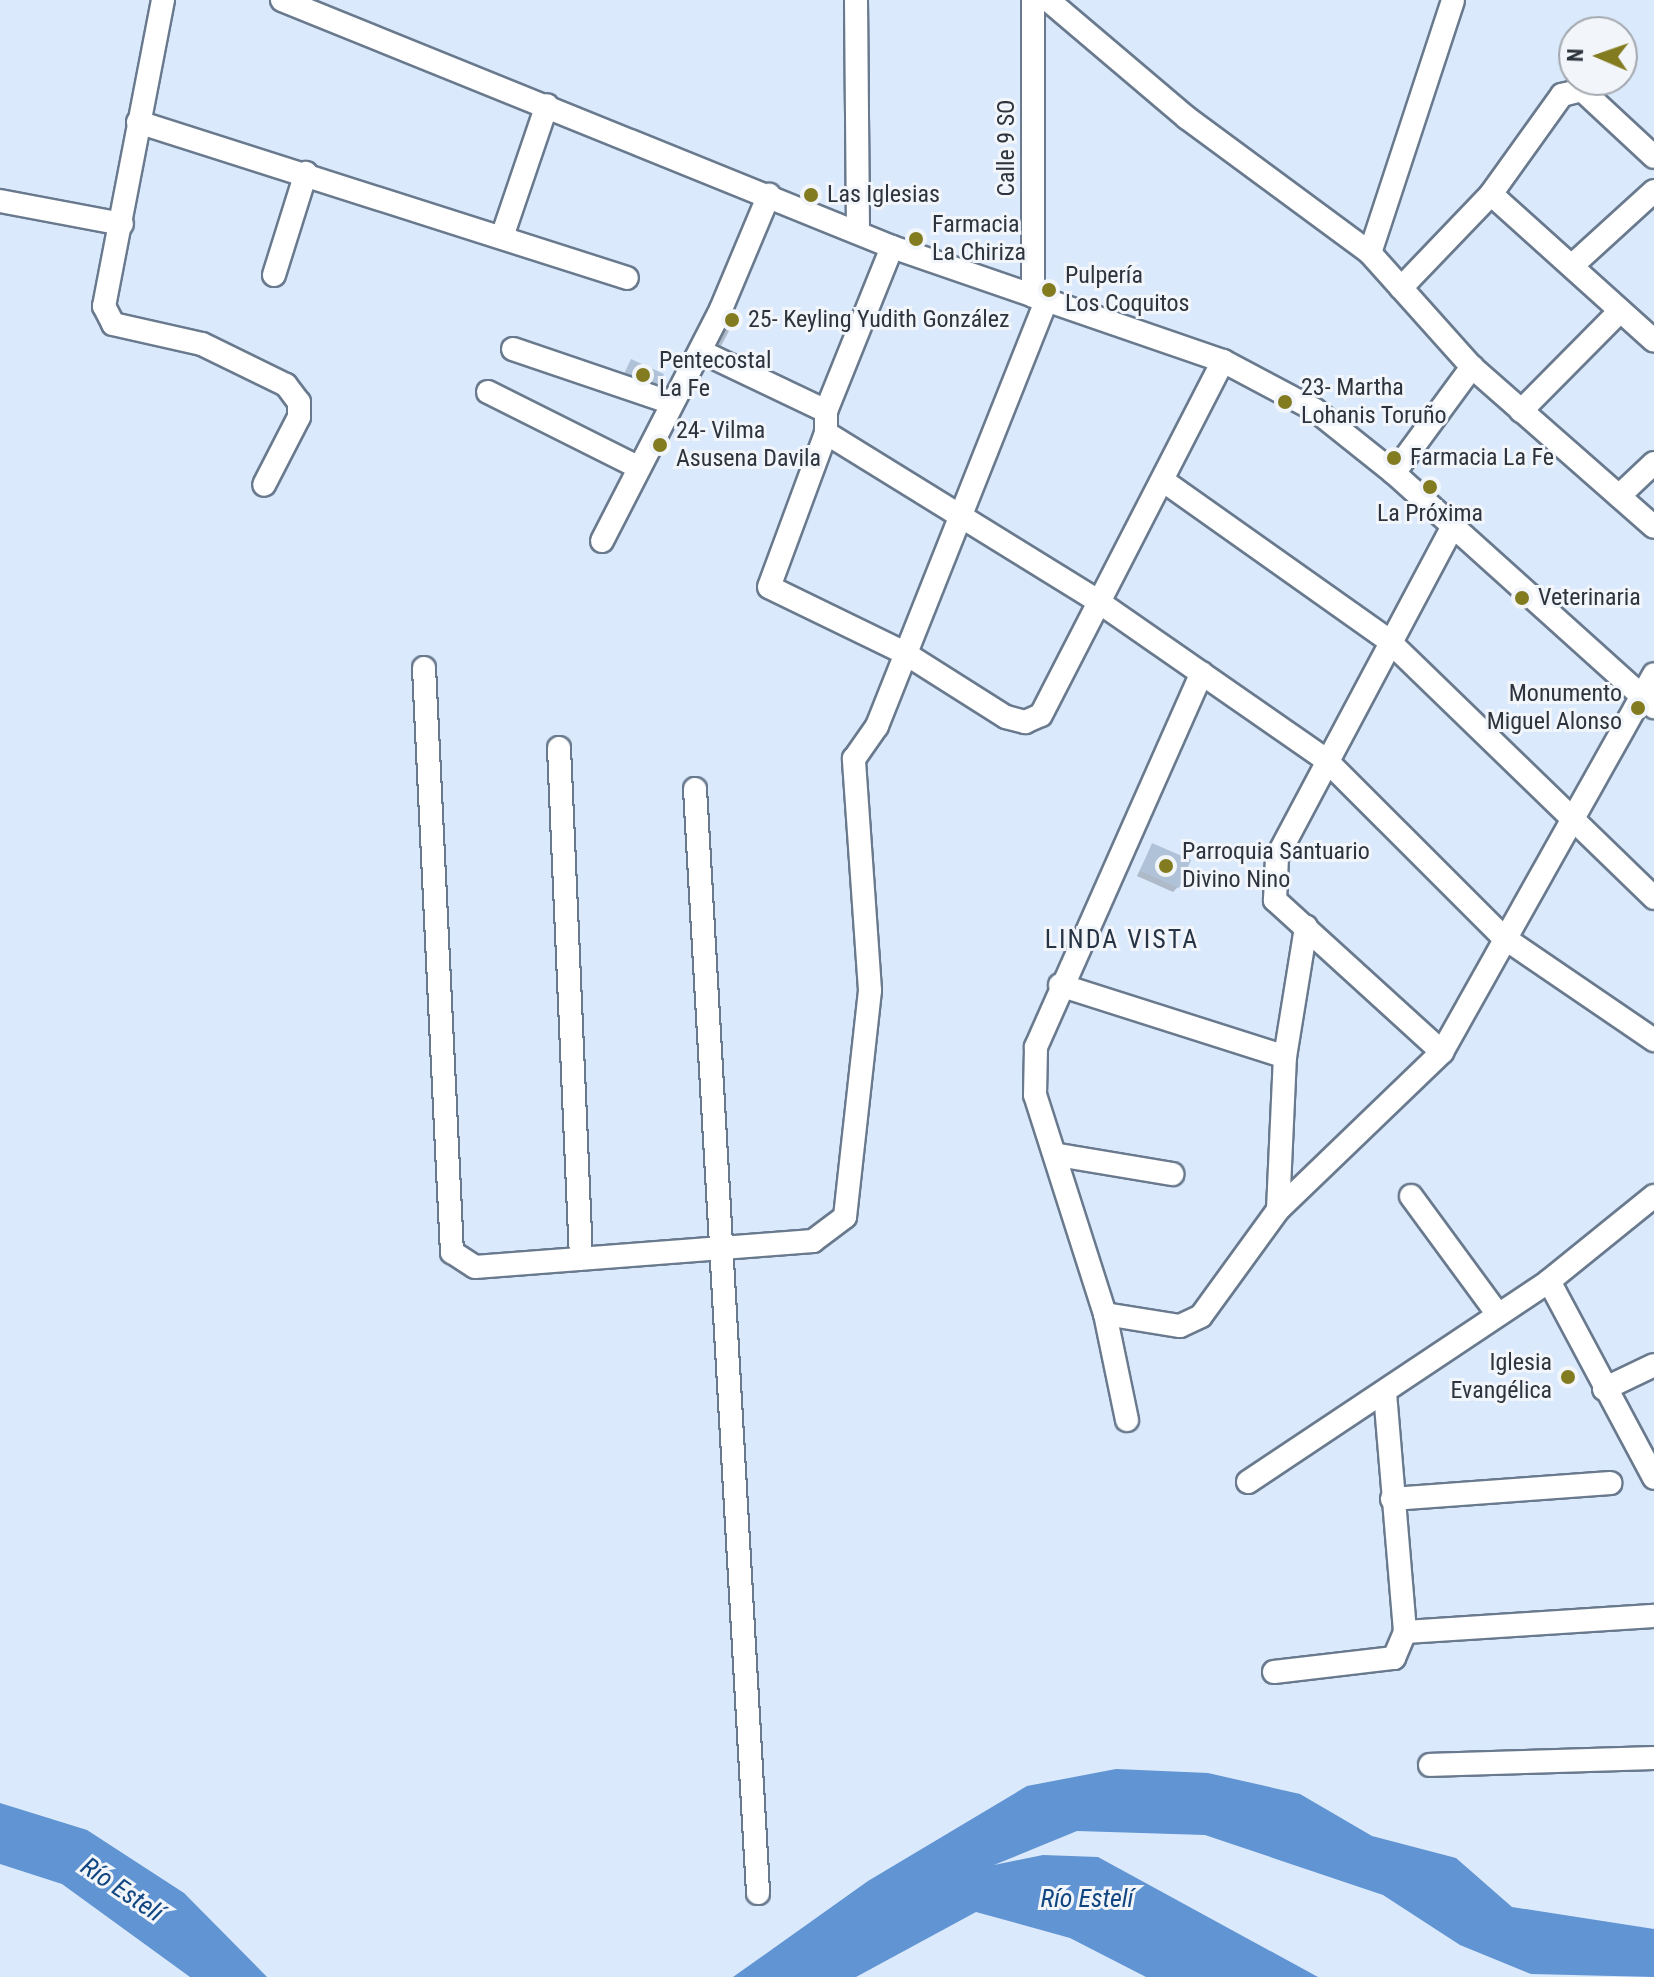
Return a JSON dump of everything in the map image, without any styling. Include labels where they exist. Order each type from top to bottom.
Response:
[{"type":"street","points":[[163,0],[104,306],[113,324],[202,344],[286,385],[299,402],[264,485]]},
{"type":"street","points":[[282,0],[892,247],[1223,361],[1315,410],[1394,473],[1455,522],[1646,700]]},
{"type":"street","points":[[856,0],[858,232]]},
{"type":"street","name":"Calle 9 SO","points":[[1033,0],[1040,299]]},
{"type":"street","points":[[1048,0],[1197,127],[1370,253],[1472,367],[1654,527]]},
{"type":"street","points":[[1370,253],[1453,0]]},
{"type":"street","points":[[1401,288],[1491,194],[1543,113],[1562,95],[1582,90],[1654,157]]},
{"type":"street","points":[[503,234],[547,105]]},
{"type":"street","points":[[138,122],[503,234],[627,278]]},
{"type":"street","points":[[274,275],[306,173]]},
{"type":"street","points":[[1575,263],[1654,191]]},
{"type":"street","points":[[1491,194],[1575,263],[1620,311],[1654,341]]},
{"type":"street","points":[[602,541],[669,402],[700,351],[769,195]]},
{"type":"street","points":[[0,201],[122,224]]},
{"type":"street","points":[[892,247],[826,422],[769,587],[903,652],[1025,722],[1041,715],[1096,600],[1165,482],[1223,361]]},
{"type":"street","points":[[424,668],[452,1252],[475,1267],[813,1241],[845,1217],[870,990],[852,779],[1040,299]]},
{"type":"street","points":[[1521,411],[1620,311]]},
{"type":"street","points":[[513,349],[669,402]]},
{"type":"street","points":[[700,351],[826,422],[956,514],[1096,600],[1326,760],[1503,937],[1654,1040]]},
{"type":"street","points":[[1394,473],[1472,367]]},
{"type":"street","points":[[488,392],[638,467]]},
{"type":"street","points":[[1619,496],[1654,463]]},
{"type":"street","points":[[1165,482],[1387,639],[1569,821],[1654,898]]},
{"type":"street","points":[[1442,1052],[1275,900],[1277,857],[1387,639],[1455,522]]},
{"type":"street","points":[[1127,1420],[1105,1314],[1058,1155],[1035,1095],[1036,1047],[1060,985],[1202,673]]},
{"type":"street","points":[[1105,1314],[1180,1326],[1201,1316],[1278,1210],[1442,1052],[1569,821],[1646,700],[1654,674]]},
{"type":"street","points":[[559,748],[581,1259]]},
{"type":"street","points":[[695,789],[724,1247],[758,1893]]},
{"type":"street","points":[[1278,1210],[1285,1057],[1306,927]]},
{"type":"street","points":[[1060,985],[1285,1057]]},
{"type":"street","points":[[1058,1155],[1172,1174]]},
{"type":"street","points":[[1411,1196],[1497,1313]]},
{"type":"street","points":[[1248,1482],[1549,1281],[1654,1196]]},
{"type":"street","points":[[1549,1281],[1654,1478]]},
{"type":"street","points":[[1604,1389],[1645,1382],[1654,1365]]},
{"type":"street","points":[[1274,1672],[1394,1658],[1405,1632],[1385,1393]]},
{"type":"street","points":[[1392,1499],[1610,1483]]},
{"type":"street","points":[[1405,1632],[1654,1616]]},
{"type":"street","points":[[1430,1765],[1654,1758]]},
{"type":"water","name":"Río Estelí","points":[[1116,1769],[1208,1773],[1300,1794],[1372,1836],[1456,1858],[1512,1907],[1654,1929],[1654,1977],[1531,1974],[1460,1945],[1383,1895],[1205,1835],[1077,1831],[994,1865],[1043,1855],[1098,1857],[1318,1977],[1146,1977],[1070,1938],[976,1912],[856,1977],[733,1977],[868,1881],[1027,1786]]},
{"type":"water","name":"Río Estelí","points":[[0,1803],[87,1830],[184,1893],[267,1977],[190,1977],[62,1884],[0,1864]]},
{"type":"building","name":"Pentecostal La Fe","points":[[631,359],[664,374],[656,391],[623,376]]},
{"type":"building","name":"Parroquia Santuario Divino Nino","points":[[1152,843],[1191,860],[1179,888],[1140,871]]},
{"type":"place","name":"Las Iglesias","points":[[811,195]]},
{"type":"place","name":"Farmacia La Chiriza","points":[[916,239]]},
{"type":"place","name":"Pulpería Los Coquitos","points":[[1049,290]]},
{"type":"place","name":"25- Keyling Yudith González","points":[[732,320]]},
{"type":"place","name":"Pentecostal La Fe","points":[[643,375]]},
{"type":"place","name":"23- Martha Lohanis Toruño","points":[[1285,402]]},
{"type":"place","name":"24- Vilma Asusena Davila","points":[[660,445]]},
{"type":"place","name":"Farmacia La Fe","points":[[1394,458]]},
{"type":"place","name":"La Próxima","points":[[1430,487]]},
{"type":"place","name":"Veterinaria","points":[[1522,598]]},
{"type":"place","name":"Monumento Miguel Alonso","points":[[1638,708]]},
{"type":"place","name":"Parroquia Santuario Divino Nino","points":[[1166,866]]},
{"type":"place","name":"Iglesia Evangélica","points":[[1568,1377]]},
{"type":"district","name":"LINDA VISTA","points":[[1122,940]]}]
